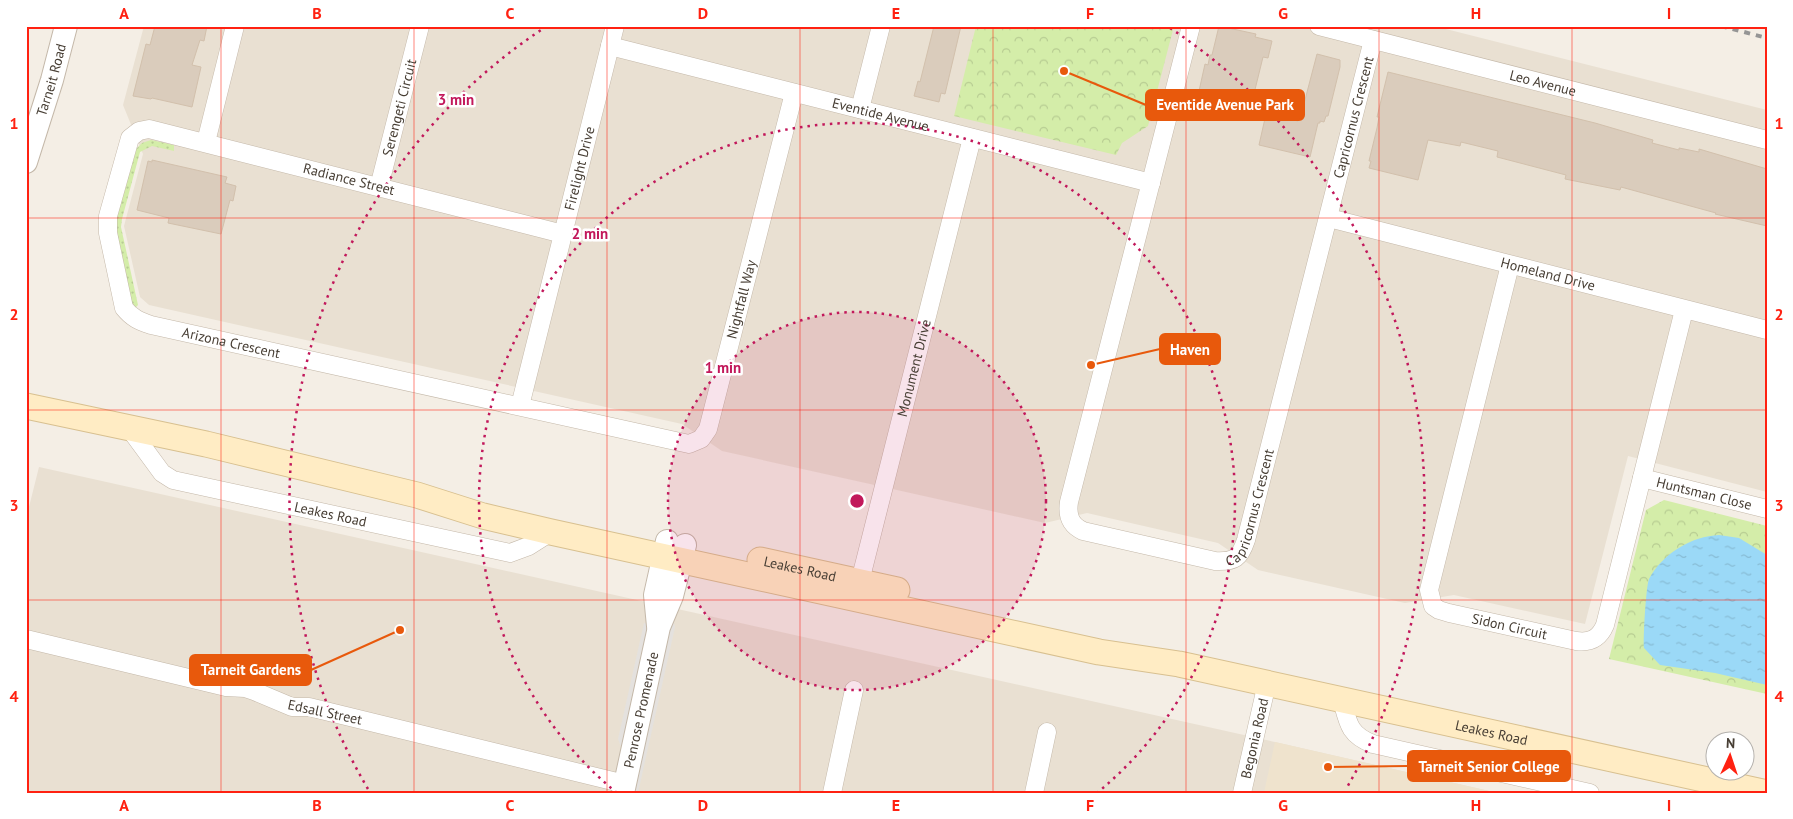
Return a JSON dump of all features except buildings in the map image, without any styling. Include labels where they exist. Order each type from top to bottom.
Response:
[{"type":"main road","name":"Leakes Road","points":[[26,406],[206,444],[418,495],[483,516],[552,532],[674,551]]},
{"type":"main road","name":"Leakes Road","points":[[418,495],[476,501],[674,551],[858,590],[1099,652],[1179,664],[1762,792]]},
{"type":"street","name":"Tarneit Road","points":[[26,162],[52,80],[66,26]]},
{"type":"street","points":[[206,142],[235,26]]},
{"type":"street","name":"Serengeti Circuit","points":[[380,187],[420,26]]},
{"type":"street","name":"Firelight Drive","points":[[520,406],[615,26]]},
{"type":"street","points":[[860,109],[881,26]]},
{"type":"street","points":[[1151,183],[1191,26]]},
{"type":"street","name":"Leo Avenue","points":[[1319,26],[1767,140]]},
{"type":"street","name":"Capricornus Crescent","points":[[1151,183],[1068,512],[1072,524],[1083,531],[1215,561],[1235,559],[1242,553],[1373,40]]},
{"type":"street","name":"Eventide Avenue","points":[[610,46],[1151,183]]},
{"type":"street","name":"Nightfall Way","points":[[520,406],[683,443],[696,442],[705,435],[794,93]]},
{"type":"street","name":"Radiance Street","points":[[134,134],[144,130],[155,130],[563,234]]},
{"type":"street","name":"Arizona Crescent","points":[[134,134],[127,145],[108,216],[108,233],[124,308],[130,317],[151,325],[520,406]]},
{"type":"street","name":"Monument Drive","points":[[858,590],[972,138]]},
{"type":"street","name":"Homeland Drive","points":[[1329,218],[1767,330]]},
{"type":"street","name":"Sidon Circuit","points":[[1510,265],[1429,590],[1433,606],[1449,613],[1576,641],[1594,640],[1600,635],[1605,625],[1684,310]]},
{"type":"street","name":"Leakes Road","points":[[129,428],[162,473],[173,480],[510,553],[529,546],[552,532]]},
{"type":"street","name":"Huntsman Close","points":[[1642,478],[1767,509]]},
{"type":"street","name":"Penrose Promenade","points":[[624,788],[659,627],[672,596],[674,551]]},
{"type":"street","name":"Edsall Street","points":[[26,639],[226,687],[245,688],[292,707],[310,708],[624,788]]},
{"type":"street","name":"Begonia Road","points":[[1242,793],[1267,683]]},
{"type":"street","points":[[832,793],[854,690]]},
{"type":"street","points":[[1342,700],[1348,722],[1354,733],[1361,740],[1590,793]]},
{"type":"street","points":[[1034,793],[1047,732]]},
{"type":"shaded area","points":[[144,26],[1434,26],[1767,110],[1767,492],[1628,456],[1585,624],[1454,595],[1405,603],[1258,570],[1218,543],[1087,513],[1045,523],[722,451],[682,424],[149,305],[140,297],[124,226],[143,154],[123,105]]},
{"type":"shaded area","points":[[39,467],[1498,793],[26,793],[26,519]]},
{"type":"shaded area","points":[[672,616],[675,627],[638,793],[633,793]]},
{"type":"shaded area","points":[[644,623],[648,624],[621,747],[618,739]]},
{"type":"shaded area","points":[[1275,742],[1498,793],[1264,793]]},
{"type":"green space","points":[[976,26],[1174,26],[1148,126],[1122,143],[1116,155],[954,116]]},
{"type":"green space","points":[[151,140],[174,145],[174,151],[152,146],[140,152],[122,219],[121,227],[138,305],[135,308],[119,254],[115,223],[134,151],[142,143]]},
{"type":"green space","points":[[1664,500],[1767,526],[1767,694],[1609,659],[1646,510]]},
{"type":"water","points":[[1719,535],[1739,538],[1767,555],[1767,685],[1715,673],[1660,665],[1644,648],[1644,624],[1649,579],[1662,562],[1679,548],[1698,539]]},
{"type":"railway","points":[[1721,26],[1767,38]]},
{"type":"place","name":"Eventide Avenue Park","points":[[1064,71]]},
{"type":"place","name":"Haven","points":[[1091,365]]},
{"type":"place","name":"Tarneit Gardens","points":[[400,630]]},
{"type":"place","name":"Tarneit Senior College","points":[[1328,767]]}]
